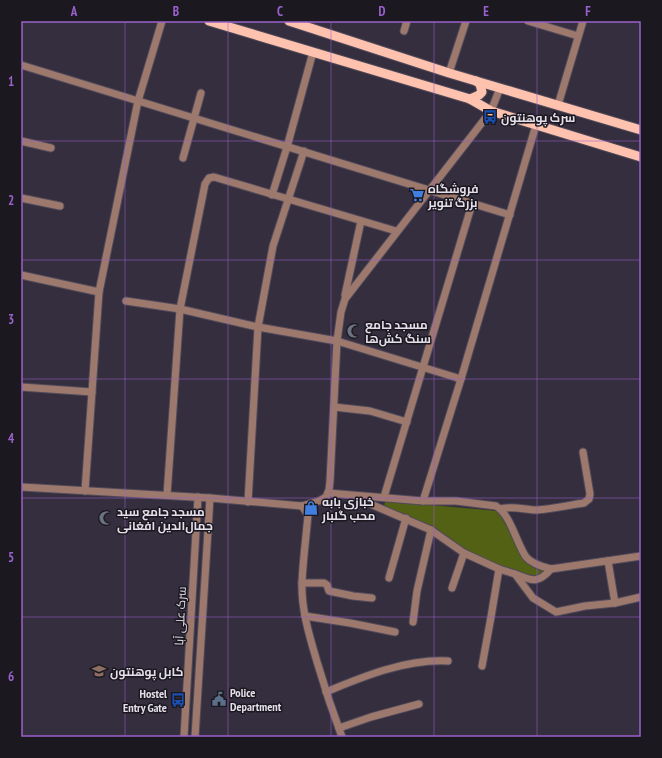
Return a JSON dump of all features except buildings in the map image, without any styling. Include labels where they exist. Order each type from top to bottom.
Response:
[{"type":"main road","points":[[209,21],[470,99],[491,111],[641,157]]},
{"type":"main road","points":[[289,21],[500,88],[641,130]]},
{"type":"main road","points":[[470,99],[482,92],[480,84],[476,80]]},
{"type":"street","points":[[85,491],[99,292],[138,101],[162,21]]},
{"type":"street","points":[[404,31],[408,21]]},
{"type":"street","points":[[449,72],[466,21]]},
{"type":"street","points":[[528,21],[578,36]]},
{"type":"street","points":[[558,105],[583,21]]},
{"type":"street","points":[[272,195],[313,52]]},
{"type":"street","points":[[21,65],[510,215]]},
{"type":"street","points":[[345,299],[396,231],[491,111],[500,88]]},
{"type":"street","points":[[183,158],[201,94]]},
{"type":"street","points":[[423,500],[461,379],[536,125]]},
{"type":"street","points":[[21,142],[51,148]]},
{"type":"street","points":[[248,502],[258,327],[273,246],[304,151]]},
{"type":"street","points":[[167,495],[180,310],[205,184],[209,178],[214,177],[396,231]]},
{"type":"street","points":[[21,198],[60,206]]},
{"type":"street","points":[[384,497],[472,204]]},
{"type":"street","points":[[21,487],[198,497],[302,506],[319,501],[326,497],[330,481],[337,341],[341,312],[361,220]]},
{"type":"street","points":[[21,275],[99,292]]},
{"type":"street","points":[[126,301],[180,310],[258,327],[337,341],[461,379]]},
{"type":"street","points":[[21,387],[92,392]]},
{"type":"street","points":[[334,407],[370,411],[407,422]]},
{"type":"street","points":[[328,493],[456,501],[503,508],[538,510],[584,503],[589,499],[590,494],[583,452]]},
{"type":"street","points":[[349,495],[406,518],[431,530],[464,553],[530,580],[538,580],[545,576],[551,569]]},
{"type":"street","name":"سرک علی آبا","points":[[184,737],[198,497]]},
{"type":"street","points":[[195,737],[210,498]]},
{"type":"street","points":[[302,506],[308,515],[302,583],[307,629],[326,692],[342,737]]},
{"type":"street","points":[[503,508],[527,558],[538,565],[551,569],[641,556]]},
{"type":"street","points":[[389,578],[406,518]]},
{"type":"street","points":[[413,622],[417,591],[431,530]]},
{"type":"street","points":[[452,588],[464,553]]},
{"type":"street","points":[[608,561],[615,603]]},
{"type":"street","points":[[482,666],[492,617],[499,568]]},
{"type":"street","points":[[515,574],[533,598],[556,612],[585,606],[615,603],[641,597]]},
{"type":"street","points":[[302,583],[324,583],[327,585],[329,591],[372,598]]},
{"type":"street","points":[[305,616],[395,632]]},
{"type":"street","points":[[326,692],[364,676],[399,667],[430,660],[448,661]]},
{"type":"street","points":[[187,695],[197,696]]},
{"type":"street","points":[[339,728],[371,717],[419,704]]},
{"type":"green space","points":[[385,501],[498,511],[526,561],[534,568],[547,571],[535,579],[467,554],[444,535],[384,508]]},
{"type":"place","name":"سرک پوهنتون","points":[[490,117]]},
{"type":"place","name":"فروشگاه بزرگ تنویر","points":[[417,195]]},
{"type":"place","name":"مسجد جامع سنگ کش‌ها","points":[[354,331]]},
{"type":"place","name":"خبازی بابه محب گلبار","points":[[311,508]]},
{"type":"place","name":"مسجد جامع سید جمال‌الدین افغانی","points":[[106,518]]},
{"type":"place","name":"کابل پوهنتون","points":[[99,671]]},
{"type":"place","name":"Police Department","points":[[219,699]]},
{"type":"place","name":"Hostel Entry Gate","points":[[178,700]]}]
